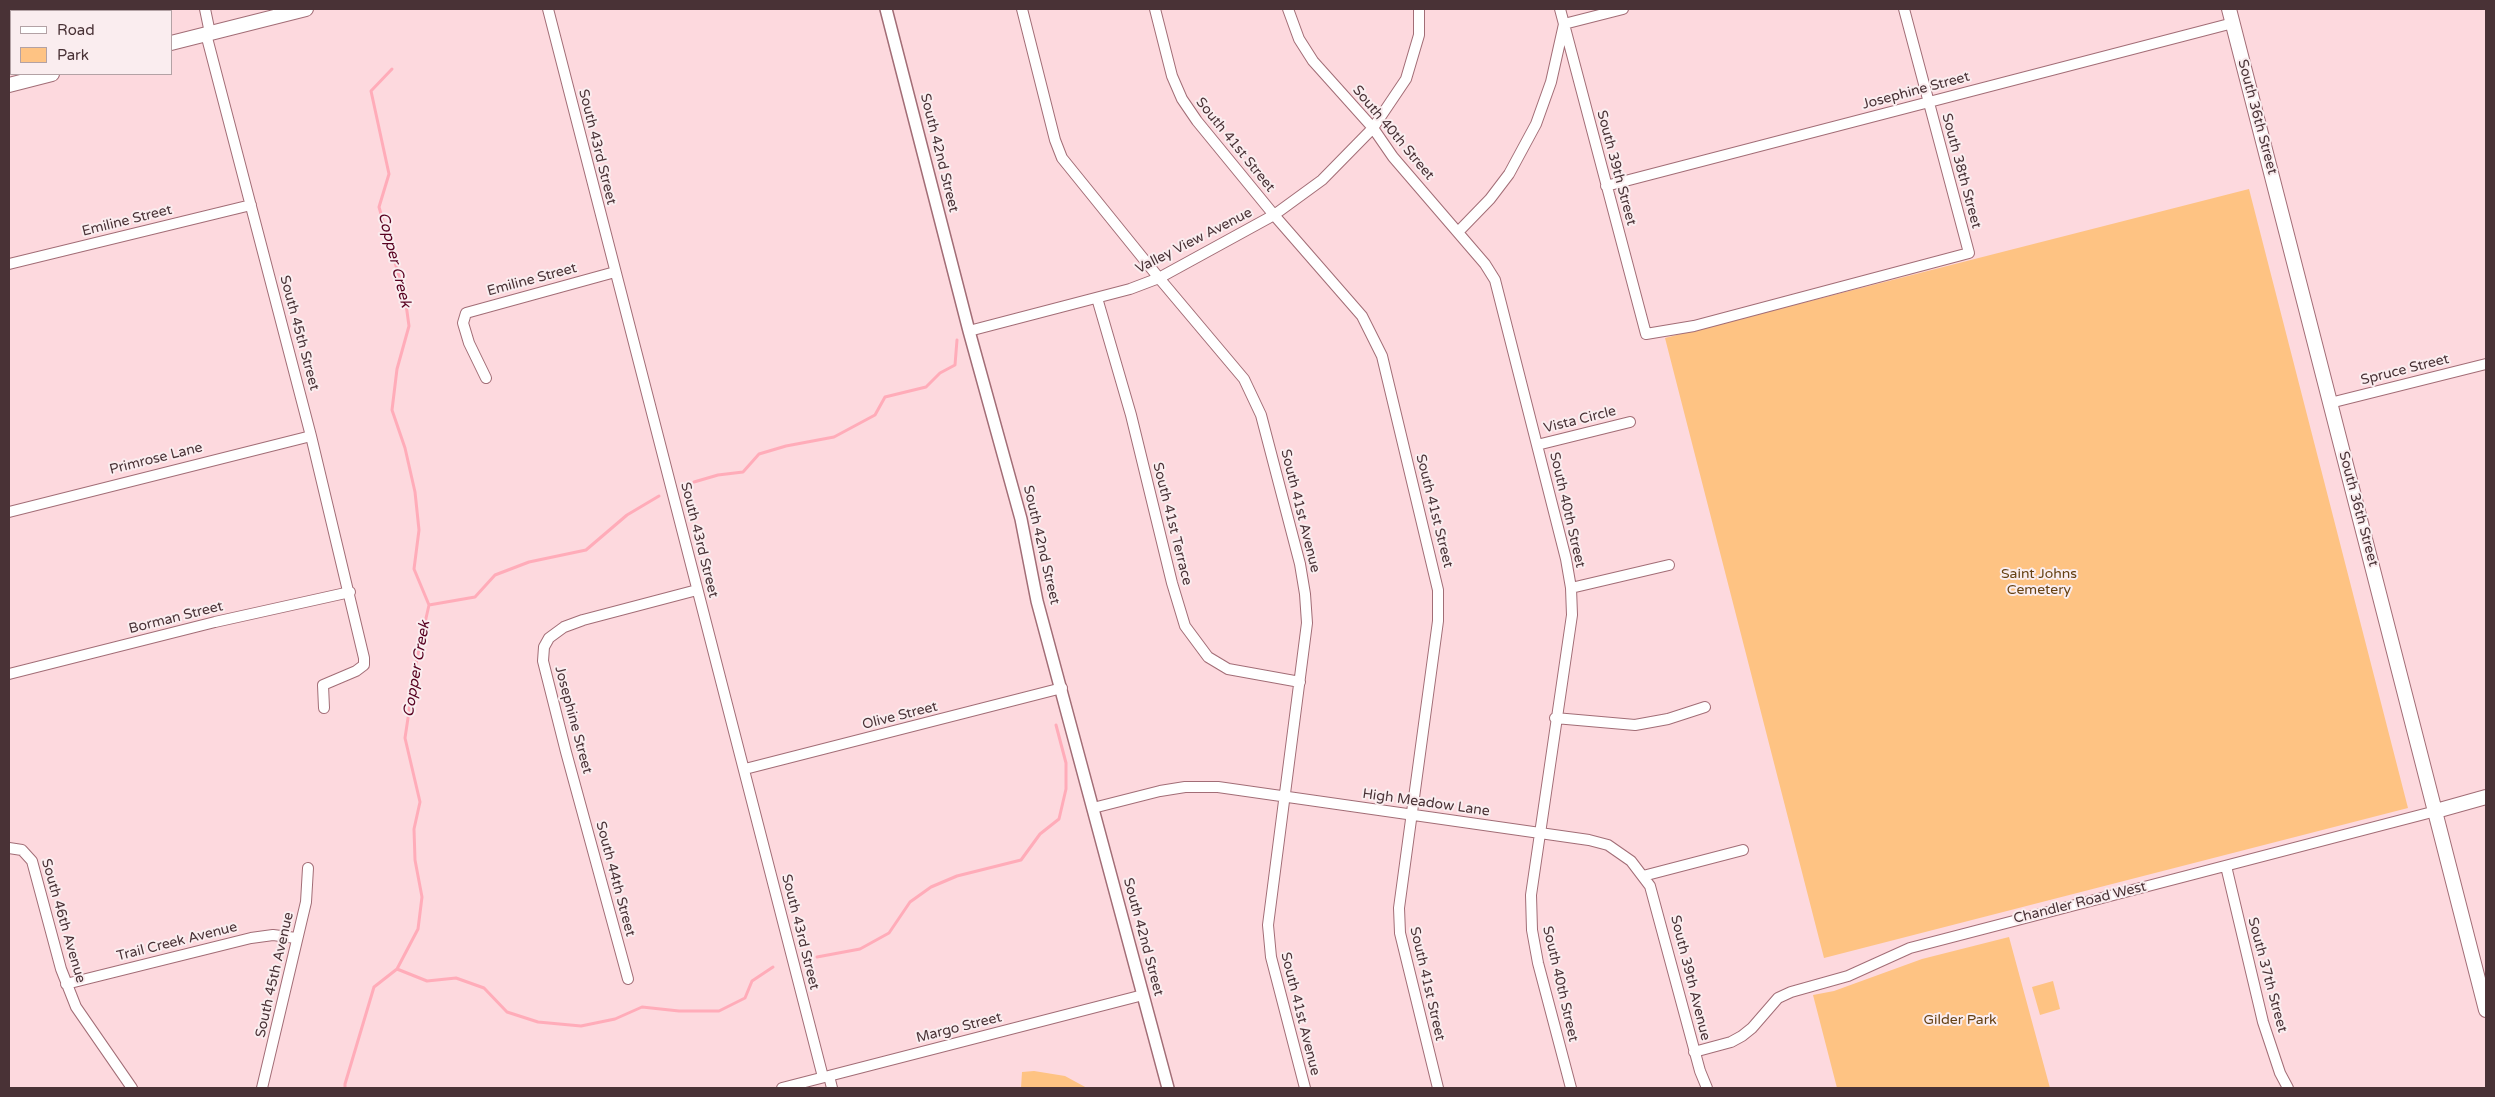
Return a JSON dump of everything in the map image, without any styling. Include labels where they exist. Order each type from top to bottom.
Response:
[{"type":"main road","points":[[172,43],[306,9]]},
{"type":"main road","name":"South 36th Street","points":[[2229,9],[2486,1010]]},
{"type":"main road","points":[[9,85],[48,75]]},
{"type":"main road","name":"Chandler Road West","points":[[2436,811],[2486,797]]},
{"type":"street","name":"South 45th Street","points":[[205,9],[208,34],[311,436],[360,639],[364,665],[356,671],[323,684],[324,708]]},
{"type":"street","name":"South 43rd Street","points":[[548,9],[697,590],[826,1076],[832,1088]]},
{"type":"street","name":"South 42nd Street","points":[[886,9],[969,330],[1021,519],[1037,602],[1062,688],[1168,1088]]},
{"type":"street","name":"South 41st Avenue","points":[[1022,9],[1055,140],[1062,158],[1244,379],[1258,406],[1300,564],[1307,623],[1268,925],[1270,957],[1305,1088]]},
{"type":"street","name":"South 41st Street","points":[[1155,9],[1172,76],[1182,99],[1197,121],[1274,215],[1362,316],[1382,356],[1438,590],[1438,621],[1399,908],[1400,933],[1438,1088]]},
{"type":"street","name":"South 40th Street","points":[[1288,9],[1299,39],[1313,61],[1373,128],[1394,157],[1459,231],[1485,264],[1494,280],[1538,445],[1566,559],[1571,588],[1572,615],[1539,833],[1532,895],[1532,930],[1538,963],[1571,1088]]},
{"type":"street","points":[[1373,128],[1406,79],[1419,36],[1419,9]]},
{"type":"street","name":"South 39th Street","points":[[1560,9],[1646,334]]},
{"type":"street","points":[[1459,231],[1509,174],[1536,124],[1551,82],[1564,24],[1623,9]]},
{"type":"street","name":"South 38th Street","points":[[1646,334],[1694,326],[1968,253],[1904,9]]},
{"type":"street","name":"Josephine Street","points":[[1606,186],[2233,23]]},
{"type":"street","name":"Valley View Avenue","points":[[969,330],[1130,290],[1159,278],[1274,215],[1322,180],[1373,128]]},
{"type":"street","name":"Emiline Street","points":[[9,264],[251,205]]},
{"type":"street","name":"Emiline Street","points":[[486,378],[467,336],[464,323],[466,314],[615,272]]},
{"type":"street","name":"South 41st Terrace","points":[[1097,298],[1131,415],[1172,583],[1185,626],[1208,657],[1228,669],[1300,682]]},
{"type":"street","name":"Spruce Street","points":[[2330,403],[2486,364]]},
{"type":"street","name":"Vista Circle","points":[[1538,445],[1630,422]]},
{"type":"street","name":"Primrose Lane","points":[[9,512],[311,436]]},
{"type":"street","points":[[1571,588],[1669,565]]},
{"type":"street","name":"Josephine Street","points":[[576,787],[543,661],[544,647],[549,638],[564,627],[583,620],[697,590]]},
{"type":"street","name":"Borman Street","points":[[9,674],[215,622],[350,592]]},
{"type":"street","name":"Olive Street","points":[[745,769],[1062,688]]},
{"type":"street","points":[[1555,718],[1635,725],[1668,719],[1704,707]]},
{"type":"street","name":"South 44th Street","points":[[576,787],[628,979]]},
{"type":"street","name":"High Meadow Lane","points":[[1093,808],[1160,791],[1185,787],[1218,787],[1284,798],[1589,840],[1608,845],[1631,861],[1643,876]]},
{"type":"street","name":"Chandler Road West","points":[[1694,1052],[1731,1042],[1742,1036],[1752,1028],[1778,998],[1791,992],[1848,976],[1910,948],[2436,811]]},
{"type":"street","name":"South 46th Avenue","points":[[9,848],[22,850],[32,861],[66,984],[85,1022],[132,1088]]},
{"type":"street","points":[[1643,876],[1743,850]]},
{"type":"street","name":"South 37th Street","points":[[2226,866],[2264,1022],[2280,1073],[2288,1088]]},
{"type":"street","name":"South 45th Avenue","points":[[262,1088],[306,902],[308,868]]},
{"type":"street","name":"South 39th Avenue","points":[[1643,876],[1656,901],[1694,1052],[1707,1088]]},
{"type":"street","name":"Trail Creek Avenue","points":[[66,984],[251,938],[273,935],[296,938]]},
{"type":"street","name":"Margo Street","points":[[782,1088],[1143,995]]},
{"type":"green space","name":"Saint Johns Cemetery","points":[[2249,189],[2408,808],[1824,958],[1665,338]]},
{"type":"green space","name":"Gilder Park","points":[[2009,937],[2050,1088],[1837,1088],[1813,995],[1834,991],[1922,959]]},
{"type":"green space","points":[[2053,981],[2060,1009],[2040,1015],[2032,987]]},
{"type":"green space","points":[[1034,1071],[1065,1076],[1087,1088],[1021,1088],[1022,1072]]},
{"type":"waterway","name":"Copper Creek","points":[[345,1088],[374,987],[397,969],[418,929],[422,897],[415,860],[414,829],[420,802],[405,738],[417,658],[429,605],[414,569],[419,530],[415,492],[405,448],[392,410],[397,369],[409,326],[405,297],[379,207],[389,174],[371,91],[392,69]]},
{"type":"waterway","points":[[694,482],[718,475],[743,472],[759,454],[786,446],[834,437],[875,415],[885,397],[926,387],[940,373],[955,365],[957,340]]},
{"type":"waterway","points":[[429,605],[475,597],[495,575],[529,562],[586,550],[627,515],[659,496]]},
{"type":"waterway","points":[[817,957],[860,949],[889,933],[910,902],[931,887],[957,876],[1021,860],[1040,834],[1059,819],[1066,789],[1066,763],[1056,725]]},
{"type":"waterway","points":[[397,969],[427,981],[456,978],[484,988],[507,1012],[538,1022],[581,1026],[615,1019],[642,1007],[679,1011],[719,1011],[745,998],[752,981],[773,967]]}]
